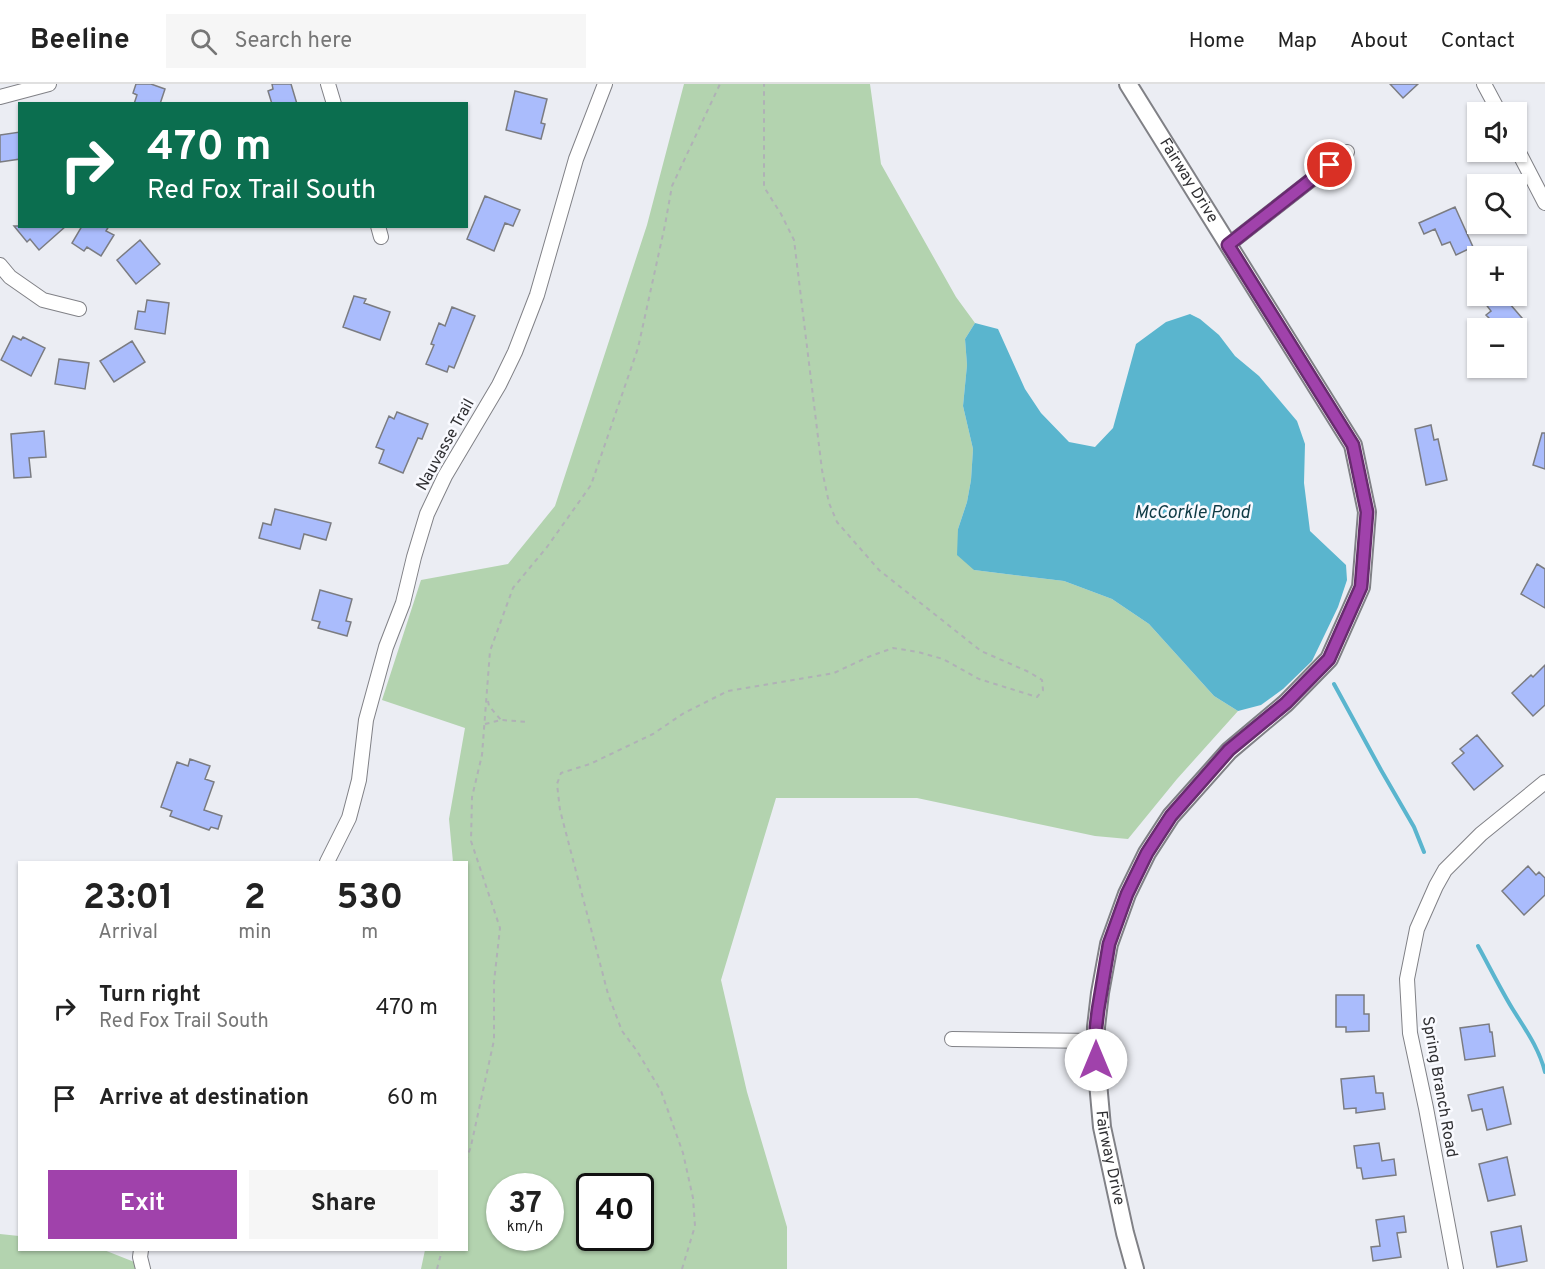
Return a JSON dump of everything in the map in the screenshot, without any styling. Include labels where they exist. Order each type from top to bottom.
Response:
[{"type":"street","points":[[0,97],[49,84]]},
{"type":"street","points":[[328,84],[333,102]]},
{"type":"street","name":"Nauvasse Trail","points":[[328,861],[349,818],[359,780],[366,720],[386,647],[403,603],[414,557],[428,514],[445,476],[494,393],[515,352],[537,295],[576,159],[605,84]]},
{"type":"street","name":"Fairway Drive","points":[[1128,84],[1353,445],[1367,512],[1361,587],[1329,659],[1286,703],[1229,750],[1171,816],[1147,853],[1127,894],[1109,944],[1096,1027],[1096,1060],[1102,1127],[1135,1269]]},
{"type":"street","points":[[1484,84],[1494,102]]},
{"type":"street","points":[[1228,245],[1347,152]]},
{"type":"street","points":[[1524,162],[1545,203]]},
{"type":"street","points":[[0,265],[10,277],[43,300],[80,309]]},
{"type":"street","name":"Spring Branch Road","points":[[1456,1269],[1410,1033],[1407,979],[1417,929],[1445,870],[1481,834],[1545,782]]},
{"type":"street","points":[[952,1039],[1097,1041]]},
{"type":"street","points":[[141,1251],[142,1269]]},
{"type":"path","points":[[468,1155],[494,1040],[494,982],[500,928],[471,841],[472,797],[482,755],[490,651],[513,588],[547,547],[591,485],[638,348],[672,186],[720,84]]},
{"type":"path","points":[[682,1269],[695,1226],[693,1198],[683,1153],[661,1091],[622,1031],[608,994],[560,810],[557,784],[561,773],[590,764],[652,734],[684,713],[728,691],[834,673],[893,648],[943,659],[979,678],[1037,697],[1043,690],[1042,680],[981,651],[879,570],[837,522],[829,503],[822,470],[794,240],[782,214],[764,187],[764,84]]},
{"type":"path","points":[[487,696],[489,706],[501,720]]},
{"type":"path","points":[[485,724],[501,720],[528,722]]},
{"type":"path","points":[[437,1269],[441,1251]]},
{"type":"green space","points":[[684,84],[870,84],[881,164],[956,297],[975,323],[965,339],[967,365],[963,406],[973,449],[971,480],[958,529],[974,570],[1064,581],[1112,599],[1149,624],[1214,696],[1238,711],[1177,779],[1128,839],[1095,836],[917,798],[776,798],[721,980],[747,1092],[787,1227],[787,1269],[421,1269],[425,1251],[468,1251],[468,861],[453,861],[449,819],[465,728],[382,700],[421,580],[508,564],[555,506],[647,225]]},
{"type":"green space","points":[[0,1234],[18,1236],[18,1251],[107,1251],[152,1269],[0,1269]]},
{"type":"water","name":"McCorkle Pond","points":[[1190,314],[1200,319],[1219,335],[1235,356],[1259,376],[1297,421],[1305,444],[1304,483],[1310,531],[1346,565],[1347,580],[1338,607],[1312,661],[1283,689],[1261,705],[1238,711],[1214,696],[1149,624],[1112,599],[1064,581],[974,570],[957,555],[958,529],[967,502],[973,449],[963,406],[967,365],[965,339],[975,323],[998,329],[1025,389],[1041,413],[1069,442],[1095,447],[1113,428],[1136,344],[1166,322]]},
{"type":"building","points":[[136,84],[151,84],[165,89],[161,102],[135,102],[137,95],[133,93]]},
{"type":"building","points":[[272,84],[291,84],[296,102],[271,102],[268,91],[273,89]]},
{"type":"building","points":[[1390,84],[1418,84],[1403,98]]},
{"type":"building","points":[[515,91],[547,99],[541,123],[545,124],[541,139],[506,130]]},
{"type":"building","points":[[18,132],[18,159],[0,162],[0,135]]},
{"type":"building","points":[[485,196],[520,210],[513,226],[505,223],[494,251],[467,239]]},
{"type":"building","points":[[1455,207],[1473,246],[1467,246],[1467,250],[1456,255],[1450,242],[1442,245],[1435,229],[1424,234],[1419,223]]},
{"type":"building","points":[[14,226],[18,228],[64,228],[39,250],[30,239],[27,242]]},
{"type":"building","points":[[81,228],[108,228],[106,231],[114,235],[101,256],[87,247],[84,251],[72,243]]},
{"type":"building","points":[[140,240],[160,264],[136,284],[117,260]]},
{"type":"building","points":[[354,296],[366,299],[364,303],[390,312],[380,340],[343,327]]},
{"type":"building","points":[[147,300],[169,303],[165,334],[135,329],[138,311],[145,312]]},
{"type":"building","points":[[1487,306],[1512,306],[1522,318],[1489,318],[1486,315],[1491,311]]},
{"type":"building","points":[[452,307],[475,316],[454,368],[449,366],[447,372],[426,364],[434,345],[431,344],[439,323],[445,326]]},
{"type":"building","points":[[13,336],[21,340],[23,337],[45,348],[31,376],[1,360]]},
{"type":"building","points":[[132,341],[145,362],[114,382],[100,361]]},
{"type":"building","points":[[59,359],[89,363],[85,389],[55,384]]},
{"type":"building","points":[[397,412],[428,424],[422,439],[418,438],[403,473],[379,463],[384,450],[376,447],[389,416],[394,419]]},
{"type":"building","points":[[1431,425],[1434,440],[1438,439],[1447,480],[1426,485],[1415,429]]},
{"type":"building","points":[[44,431],[46,457],[29,458],[31,477],[14,478],[11,434]]},
{"type":"building","points":[[1542,433],[1545,433],[1545,469],[1533,465]]},
{"type":"building","points":[[275,509],[331,523],[326,540],[304,534],[300,549],[259,538],[263,523],[271,525]]},
{"type":"building","points":[[1537,564],[1545,569],[1545,608],[1521,594]]},
{"type":"building","points":[[320,590],[352,599],[346,621],[351,622],[347,636],[318,628],[320,622],[312,620]]},
{"type":"building","points":[[1545,665],[1545,705],[1533,716],[1512,693]]},
{"type":"building","points":[[1477,735],[1503,766],[1474,790],[1452,763],[1464,753],[1460,749]]},
{"type":"building","points":[[190,759],[210,766],[205,779],[214,782],[204,810],[222,816],[218,829],[211,827],[209,830],[170,816],[172,811],[161,807],[177,762],[188,766]]},
{"type":"building","points":[[1528,866],[1536,875],[1539,872],[1545,878],[1545,895],[1524,915],[1502,891]]},
{"type":"building","points":[[1336,995],[1364,995],[1364,1014],[1369,1014],[1369,1031],[1346,1032],[1346,1027],[1336,1027]]},
{"type":"building","points":[[1489,1024],[1495,1056],[1465,1060],[1460,1028]]},
{"type":"building","points":[[1374,1076],[1376,1093],[1383,1093],[1385,1109],[1356,1113],[1356,1108],[1344,1109],[1341,1079]]},
{"type":"building","points":[[1503,1087],[1511,1124],[1487,1130],[1482,1109],[1472,1111],[1468,1095]]},
{"type":"building","points":[[1379,1143],[1382,1161],[1394,1159],[1396,1175],[1363,1179],[1361,1168],[1357,1168],[1354,1146]]},
{"type":"building","points":[[1507,1157],[1515,1195],[1488,1201],[1479,1164]]},
{"type":"building","points":[[1404,1216],[1406,1232],[1397,1233],[1401,1257],[1373,1261],[1371,1247],[1380,1246],[1376,1220]]},
{"type":"building","points":[[1521,1226],[1527,1261],[1497,1267],[1491,1232]]},
{"type":"waterway","points":[[1334,684],[1414,827],[1424,852]]},
{"type":"waterway","points":[[1478,946],[1527,1031],[1545,1072]]},
{"type":"route","points":[[1096,1060],[1096,1027],[1100,990],[1109,944],[1127,894],[1147,853],[1171,816],[1229,750],[1286,703],[1329,659],[1361,587],[1367,512],[1353,445],[1228,245],[1330,165]]}]
